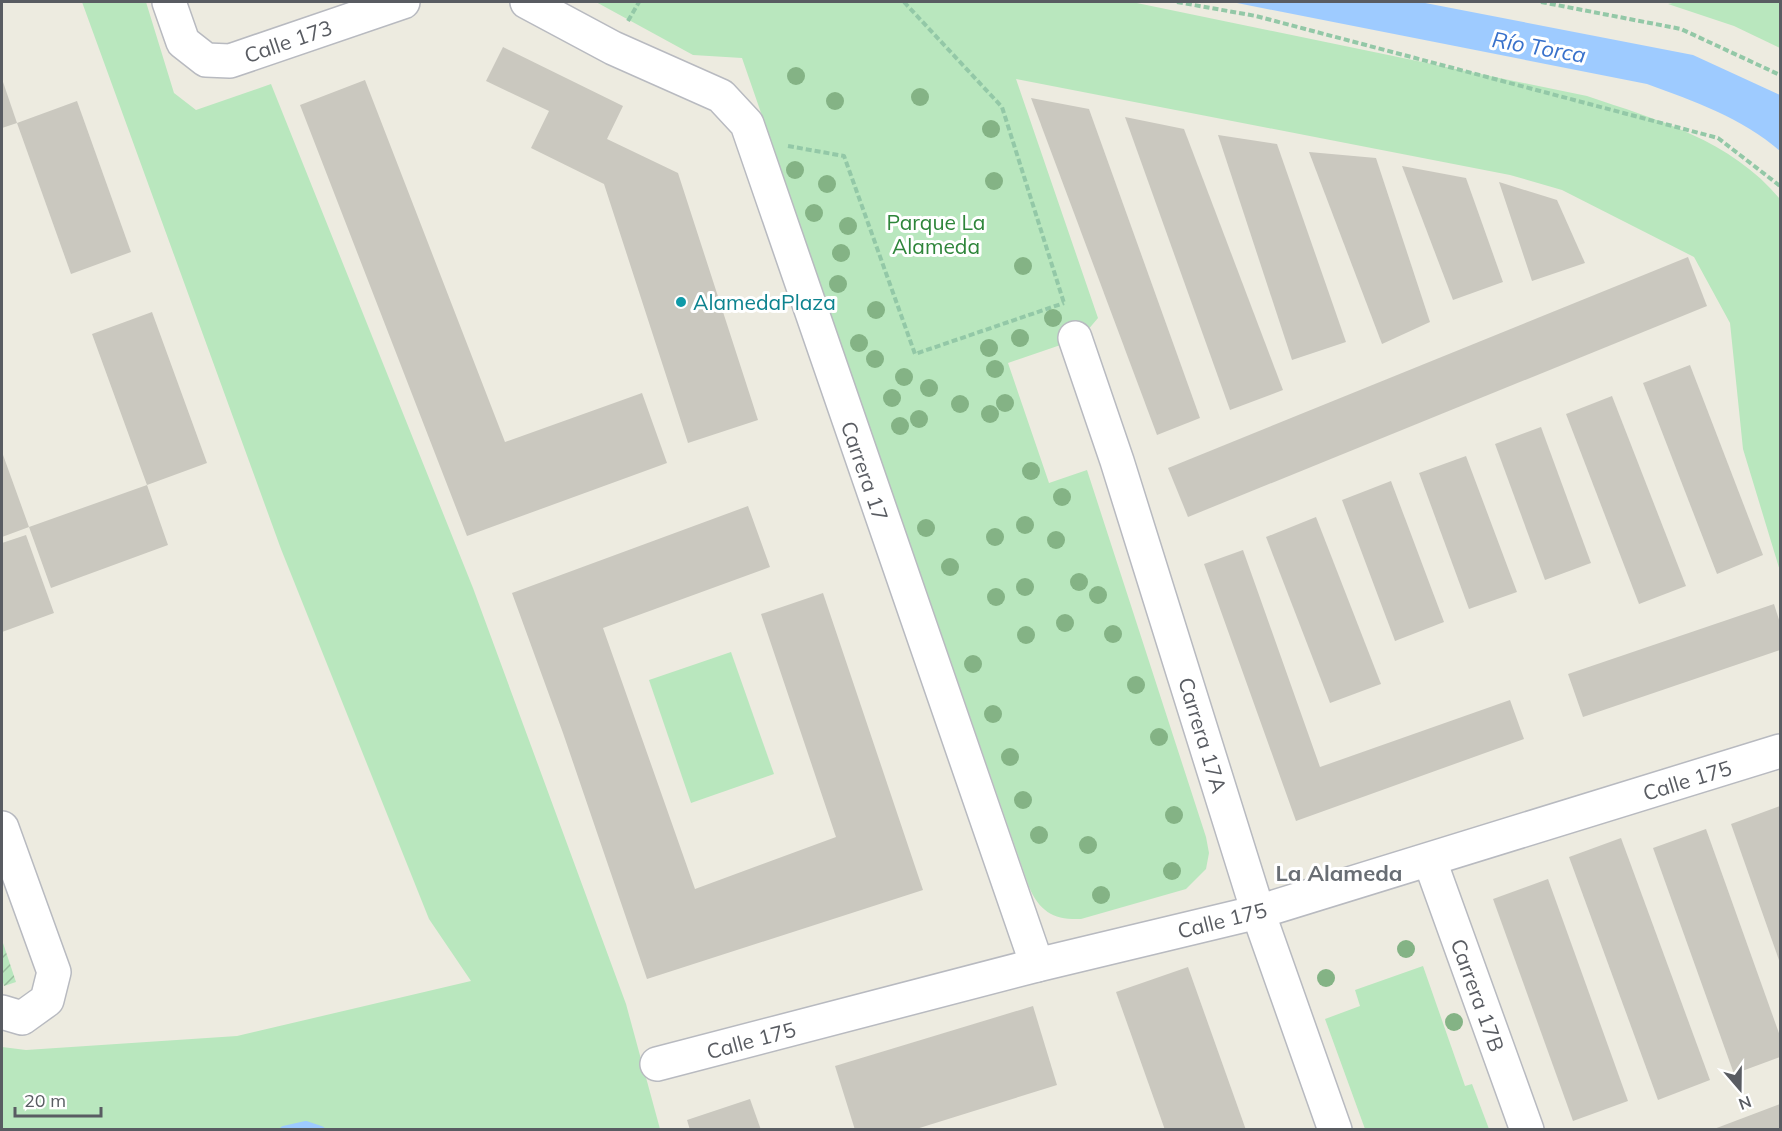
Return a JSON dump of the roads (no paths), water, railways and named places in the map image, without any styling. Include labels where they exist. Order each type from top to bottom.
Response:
[{"type":"street","name":"Calle 173","points":[[169,2],[183,42],[206,60],[230,61],[403,2]]},
{"type":"street","name":"Carrera 17","points":[[527,2],[613,48],[721,96],[747,124],[1037,965]]},
{"type":"street","name":"Carrera 17A","points":[[1075,338],[1117,461],[1258,912],[1335,1130]]},
{"type":"street","name":"Calle 175","points":[[657,1064],[1037,965],[1258,912],[1780,752]]},
{"type":"street","points":[[2,828],[54,972],[48,1000],[8,1015]]},
{"type":"street","name":"Carrera 17B","points":[[1430,861],[1527,1130]]},
{"type":"water","name":"Río Torca","points":[[1232,2],[1420,2],[1693,55],[1780,95],[1780,151],[1734,120],[1647,84]]},
{"type":"waterway","points":[[284,1130],[306,1125],[321,1130]]},
{"type":"place","name":"AlamedaPlaza","points":[[681,302]]},
{"type":"district","name":"La Alameda","points":[[1339,873]]},
{"type":"park label","name":"Parque La Alameda","points":[[936,234]]}]
